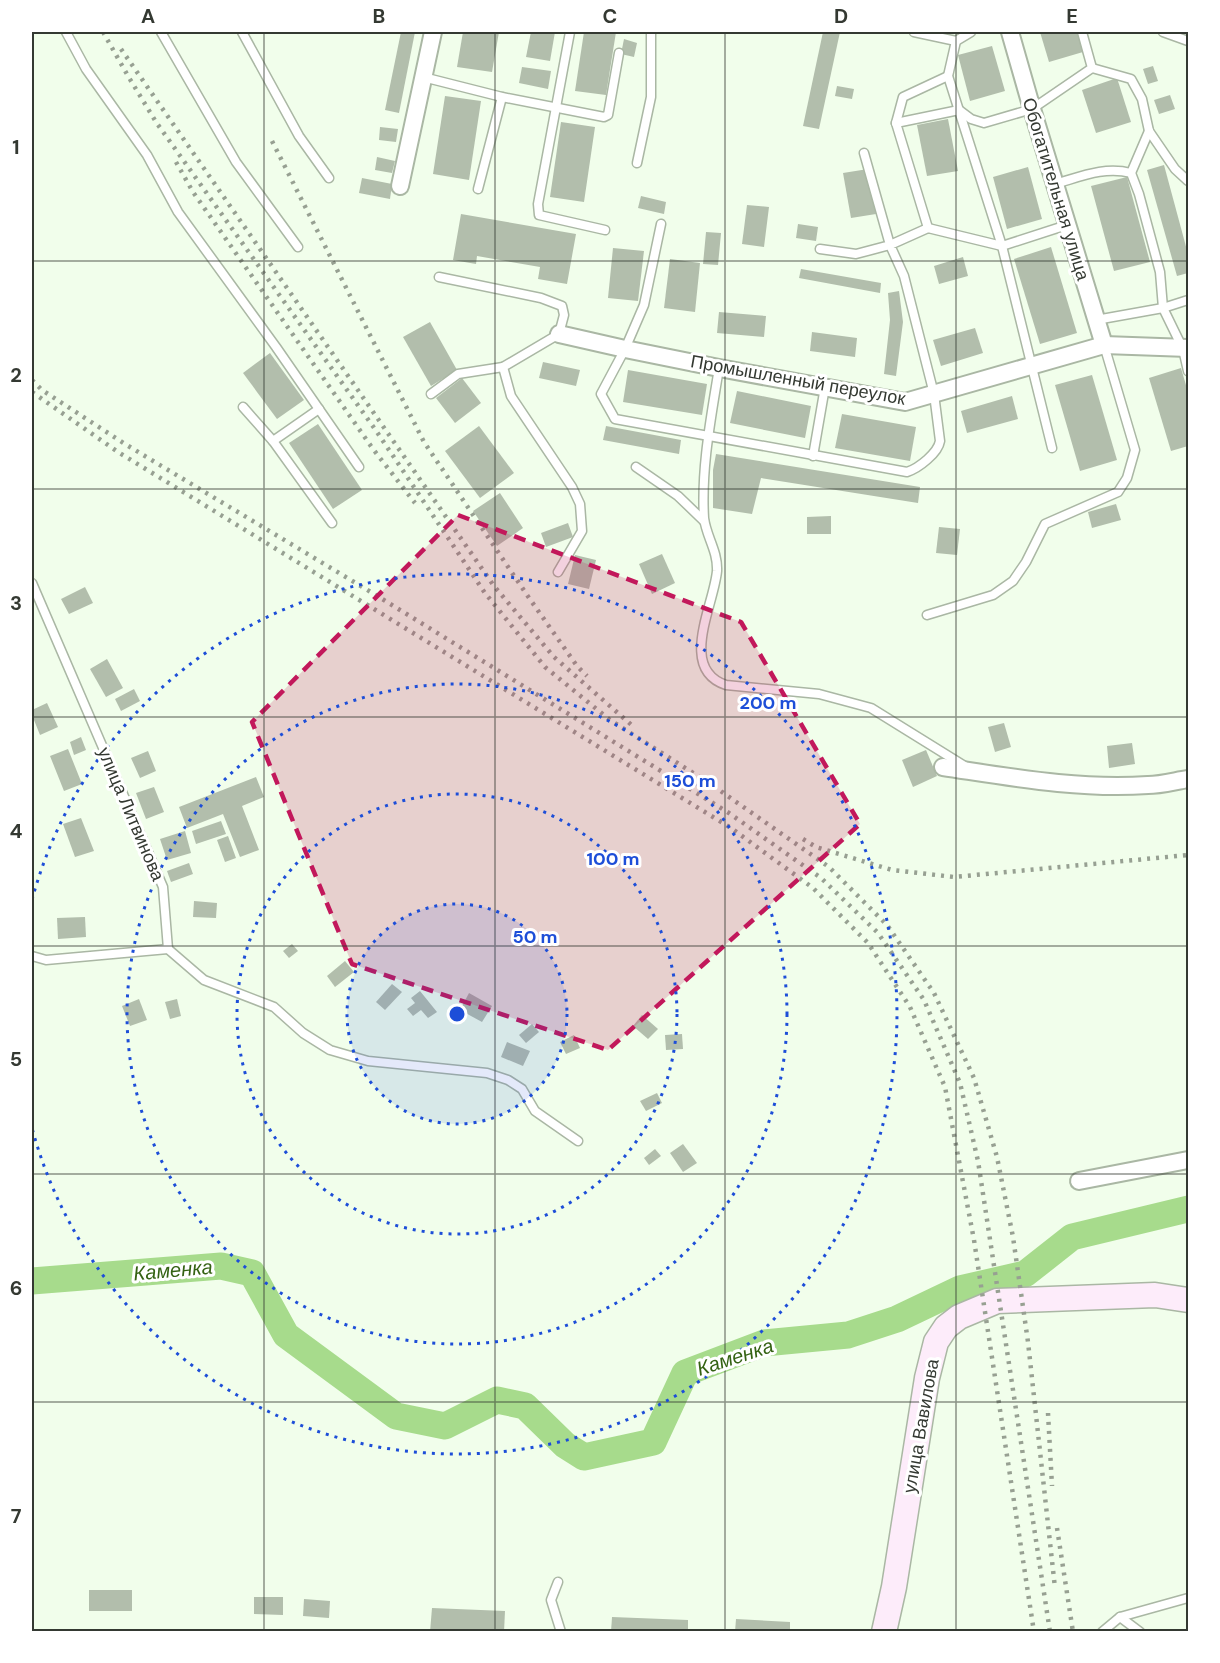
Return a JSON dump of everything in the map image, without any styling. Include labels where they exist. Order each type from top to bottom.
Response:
[{"type":"main road","name":"улица Вавилова","points":[[884,1632],[894,1587],[927,1378],[936,1342],[946,1327],[959,1317],[997,1301],[1155,1295],[1188,1300]]},
{"type":"street","points":[[400,186],[433,32]]},
{"type":"street","name":"Обогатительная улица","points":[[1010,32],[1104,345]]},
{"type":"street","name":"Промышленный переулок","points":[[559,334],[625,350],[905,402],[1104,345],[1186,349]]},
{"type":"street","points":[[943,767],[1062,783],[1123,786],[1151,785],[1188,779]]},
{"type":"street","points":[[1079,1181],[1188,1160]]},
{"type":"lane","points":[[66,32],[86,69],[147,155],[178,212],[270,338],[359,466]]},
{"type":"lane","points":[[161,32],[236,162],[298,247]]},
{"type":"lane","points":[[242,32],[299,136],[329,178]]},
{"type":"lane","points":[[570,32],[538,204],[539,215],[605,230]]},
{"type":"lane","points":[[914,32],[956,41],[971,32]]},
{"type":"lane","points":[[1082,32],[1092,68]]},
{"type":"lane","points":[[1163,32],[1188,41]]},
{"type":"lane","points":[[637,163],[651,97],[648,33]]},
{"type":"lane","points":[[956,41],[948,76],[1002,246],[1052,447]]},
{"type":"lane","points":[[423,77],[502,97],[604,117],[608,115],[619,53]]},
{"type":"lane","points":[[896,123],[959,110],[972,119],[984,123],[1032,109],[1092,68]]},
{"type":"lane","points":[[1092,68],[1131,79],[1142,99],[1149,131],[1175,169],[1188,181]]},
{"type":"lane","points":[[928,228],[896,123],[903,97],[948,76]]},
{"type":"lane","points":[[478,189],[502,97]]},
{"type":"lane","points":[[1149,131],[1131,173],[1160,272],[1163,308],[1186,349],[1188,371]]},
{"type":"lane","points":[[661,224],[644,305],[625,350],[602,394],[615,419],[813,456],[907,472],[913,470],[939,448],[933,394],[904,276],[890,245],[864,153]]},
{"type":"lane","points":[[1054,184],[1103,171],[1118,169],[1131,173]]},
{"type":"lane","points":[[820,249],[856,254],[890,245],[928,228],[1002,246],[1067,225]]},
{"type":"lane","points":[[431,394],[458,374],[503,367],[559,334],[564,315],[562,306],[541,298],[439,277]]},
{"type":"lane","points":[[1096,320],[1163,308],[1188,300]]},
{"type":"lane","points":[[927,615],[993,595],[1013,581],[1046,524],[1118,492],[1127,478],[1135,450],[1104,345]]},
{"type":"lane","points":[[503,367],[511,396],[572,487],[580,504],[582,531],[558,572]]},
{"type":"lane","points":[[719,368],[707,437],[704,484],[704,521],[714,547],[717,570],[705,622],[700,657],[706,672],[717,682],[726,685],[819,694],[871,708],[974,772]]},
{"type":"lane","points":[[813,456],[825,387]]},
{"type":"lane","points":[[243,407],[273,441],[332,523]]},
{"type":"lane","points":[[273,441],[319,409]]},
{"type":"lane","points":[[636,467],[678,496],[704,521]]},
{"type":"lane","name":"улица Литвинова","points":[[32,583],[162,887],[168,949]]},
{"type":"lane","points":[[32,956],[46,960],[168,949],[204,980],[274,1007],[303,1033],[330,1050],[368,1061],[487,1074],[508,1080],[522,1089],[535,1111],[578,1142]]},
{"type":"lane","points":[[558,1582],[551,1600],[561,1632]]},
{"type":"lane","points":[[1102,1632],[1120,1617],[1188,1598]]},
{"type":"lane","points":[[1120,1617],[1140,1632]]},
{"type":"highlighted area","points":[[458,515],[741,622],[860,824],[608,1050],[352,964],[252,722]]},
{"type":"building","points":[[401,32],[415,32],[399,113],[385,110]]},
{"type":"building","points":[[463,32],[499,32],[492,72],[457,67]]},
{"type":"building","points":[[531,32],[555,32],[550,61],[526,57]]},
{"type":"building","points":[[584,32],[616,32],[606,95],[575,91]]},
{"type":"building","points":[[823,32],[840,32],[819,129],[803,126]]},
{"type":"building","points":[[1040,32],[1077,32],[1083,52],[1049,62]]},
{"type":"building","points":[[624,39],[637,43],[634,57],[621,54]]},
{"type":"building","points":[[992,46],[1005,91],[970,101],[958,55]]},
{"type":"building","points":[[1153,66],[1158,81],[1148,84],[1143,69]]},
{"type":"building","points":[[522,67],[551,71],[548,89],[519,83]]},
{"type":"building","points":[[1117,78],[1131,122],[1096,133],[1082,90]]},
{"type":"building","points":[[837,86],[854,89],[852,99],[835,96]]},
{"type":"building","points":[[1170,95],[1175,109],[1159,114],[1154,100]]},
{"type":"building","points":[[445,96],[481,101],[469,180],[433,174]]},
{"type":"building","points":[[948,119],[958,171],[927,176],[917,125]]},
{"type":"building","points":[[561,122],[595,127],[584,202],[550,197]]},
{"type":"building","points":[[380,127],[398,129],[396,142],[379,140]]},
{"type":"building","points":[[377,157],[395,161],[392,173],[375,170]]},
{"type":"building","points":[[1164,165],[1188,254],[1188,273],[1177,276],[1147,170]]},
{"type":"building","points":[[1028,167],[1042,219],[1007,229],[993,177]]},
{"type":"building","points":[[868,169],[876,214],[851,218],[843,173]]},
{"type":"building","points":[[1127,177],[1150,262],[1114,271],[1091,186]]},
{"type":"building","points":[[362,178],[392,184],[390,199],[359,193]]},
{"type":"building","points":[[641,196],[666,202],[664,214],[638,208]]},
{"type":"building","points":[[747,205],[769,207],[764,247],[742,244]]},
{"type":"building","points":[[461,214],[576,234],[567,284],[538,279],[540,267],[477,256],[476,264],[453,260]]},
{"type":"building","points":[[798,224],[818,227],[816,241],[796,238]]},
{"type":"building","points":[[706,232],[721,233],[718,265],[703,264]]},
{"type":"building","points":[[1051,247],[1077,333],[1040,344],[1014,259]]},
{"type":"building","points":[[613,248],[644,251],[638,301],[608,298]]},
{"type":"building","points":[[963,257],[968,276],[939,284],[934,266]]},
{"type":"building","points":[[670,259],[700,263],[695,312],[664,308]]},
{"type":"building","points":[[801,269],[881,283],[880,293],[799,278]]},
{"type":"building","points":[[899,291],[903,322],[896,376],[884,374],[890,320],[888,293]]},
{"type":"building","points":[[719,312],[766,316],[764,337],[717,333]]},
{"type":"building","points":[[430,322],[457,370],[431,386],[403,337]]},
{"type":"building","points":[[975,328],[983,353],[941,366],[933,340]]},
{"type":"building","points":[[812,332],[857,338],[855,357],[810,351]]},
{"type":"building","points":[[270,353],[304,400],[277,419],[243,373]]},
{"type":"building","points":[[543,362],[580,370],[576,386],[539,378]]},
{"type":"building","points":[[1181,368],[1188,392],[1188,446],[1171,451],[1149,378]]},
{"type":"building","points":[[628,370],[707,384],[702,415],[623,402]]},
{"type":"building","points":[[1092,375],[1117,460],[1080,471],[1055,385]]},
{"type":"building","points":[[462,378],[481,403],[455,423],[436,398]]},
{"type":"building","points":[[737,391],[811,406],[805,438],[730,423]]},
{"type":"building","points":[[1012,396],[1018,419],[967,433],[961,411]]},
{"type":"building","points":[[842,414],[916,427],[910,461],[835,448]]},
{"type":"building","points":[[318,424],[362,490],[333,509],[289,443]]},
{"type":"building","points":[[479,426],[514,473],[480,498],[445,451]]},
{"type":"building","points":[[606,426],[681,440],[679,454],[603,440]]},
{"type":"building","points":[[716,454],[920,487],[918,503],[761,478],[752,514],[713,508],[713,470]]},
{"type":"building","points":[[500,493],[523,528],[497,546],[473,511]]},
{"type":"building","points":[[1116,504],[1121,520],[1092,528],[1088,512]]},
{"type":"building","points":[[831,516],[831,534],[807,534],[807,517]]},
{"type":"building","points":[[568,523],[573,537],[546,547],[541,533]]},
{"type":"building","points":[[939,527],[960,529],[957,555],[936,553]]},
{"type":"building","points":[[662,554],[675,583],[652,594],[639,564]]},
{"type":"building","points":[[575,555],[596,560],[589,589],[568,584]]},
{"type":"building","points":[[85,587],[93,603],[69,614],[61,599]]},
{"type":"building","points":[[107,659],[123,688],[106,697],[90,669]]},
{"type":"building","points":[[134,689],[140,701],[121,711],[115,699]]},
{"type":"building","points":[[47,703],[58,727],[40,735],[32,710]]},
{"type":"building","points":[[1004,723],[1011,747],[995,752],[988,727]]},
{"type":"building","points":[[81,737],[86,750],[74,755],[70,742]]},
{"type":"building","points":[[1132,743],[1135,764],[1109,768],[1107,746]]},
{"type":"building","points":[[68,749],[82,784],[64,791],[50,756]]},
{"type":"building","points":[[926,750],[937,776],[913,787],[902,760]]},
{"type":"building","points":[[148,751],[156,771],[140,778],[131,758]]},
{"type":"building","points":[[256,777],[264,797],[242,806],[259,850],[240,857],[223,814],[187,828],[179,807]]},
{"type":"building","points":[[154,787],[164,812],[146,819],[136,793]]},
{"type":"building","points":[[81,818],[94,851],[75,857],[63,824]]},
{"type":"building","points":[[221,821],[226,834],[196,844],[192,831]]},
{"type":"building","points":[[185,831],[191,853],[167,860],[160,839]]},
{"type":"building","points":[[228,836],[236,858],[225,862],[217,840]]},
{"type":"building","points":[[189,863],[193,874],[171,882],[167,871]]},
{"type":"building","points":[[194,901],[217,903],[216,918],[193,917]]},
{"type":"building","points":[[85,917],[86,937],[58,939],[57,918]]},
{"type":"building","points":[[292,944],[298,951],[289,958],[283,951]]},
{"type":"building","points":[[345,961],[354,972],[335,987],[327,976]]},
{"type":"building","points":[[392,984],[402,992],[385,1010],[376,1002]]},
{"type":"building","points":[[420,991],[437,1012],[428,1018],[421,1010],[413,1016],[407,1009],[415,1003],[411,998]]},
{"type":"building","points":[[469,993],[492,1006],[482,1022],[460,1010]]},
{"type":"building","points":[[139,999],[147,1020],[130,1026],[122,1006]]},
{"type":"building","points":[[177,999],[181,1016],[170,1019],[165,1002]]},
{"type":"building","points":[[642,1015],[658,1029],[648,1039],[633,1026]]},
{"type":"building","points":[[532,1024],[539,1032],[526,1043],[519,1035]]},
{"type":"building","points":[[682,1034],[683,1049],[666,1050],[665,1035]]},
{"type":"building","points":[[574,1035],[580,1048],[566,1054],[560,1042]]},
{"type":"building","points":[[507,1042],[530,1051],[523,1066],[501,1057]]},
{"type":"building","points":[[657,1093],[662,1103],[646,1111],[640,1101]]},
{"type":"building","points":[[683,1144],[697,1163],[683,1172],[670,1153]]},
{"type":"building","points":[[655,1149],[661,1156],[649,1165],[644,1158]]},
{"type":"building","points":[[89,1590],[132,1590],[132,1611],[89,1611]]},
{"type":"building","points":[[254,1597],[283,1597],[283,1615],[254,1614]]},
{"type":"building","points":[[304,1599],[330,1601],[329,1618],[303,1616]]},
{"type":"building","points":[[432,1608],[505,1611],[504,1632],[430,1632]]},
{"type":"building","points":[[612,1617],[688,1620],[688,1632],[611,1632]]},
{"type":"building","points":[[736,1619],[790,1622],[790,1632],[735,1632]]},
{"type":"waterway","name":"Каменка","points":[[32,1281],[221,1266],[252,1273],[286,1335],[396,1416],[445,1426],[497,1400],[525,1406],[565,1445],[584,1457],[653,1442],[685,1373],[764,1343],[848,1335],[897,1319],[960,1289],[1025,1274],[1072,1237],[1188,1209]]},
{"type":"railway","points":[[103,32],[156,122],[377,432],[485,593],[545,667],[610,720],[712,785],[829,867],[887,925],[934,993],[974,1078],[997,1157],[1013,1237],[1028,1342],[1055,1588]]},
{"type":"railway","points":[[121,49],[494,586],[554,657],[635,728]]},
{"type":"railway","points":[[272,141],[424,442],[527,595],[577,666],[587,676]]},
{"type":"railway","points":[[176,162],[193,192],[373,449],[415,503]]},
{"type":"railway","points":[[32,380],[42,390],[125,444],[379,597],[729,813],[821,878],[878,933],[924,1000],[960,1083],[978,1161],[1050,1632]]},
{"type":"railway","points":[[32,392],[118,452],[731,828],[813,888],[868,943],[910,1007],[945,1087],[974,1240],[1034,1632]]},
{"type":"railway","points":[[803,839],[816,847],[892,870],[954,877],[1188,855]]},
{"type":"railway","points":[[1048,1413],[1052,1486]]},
{"type":"railway","points":[[1057,1528],[1073,1632]]}]
